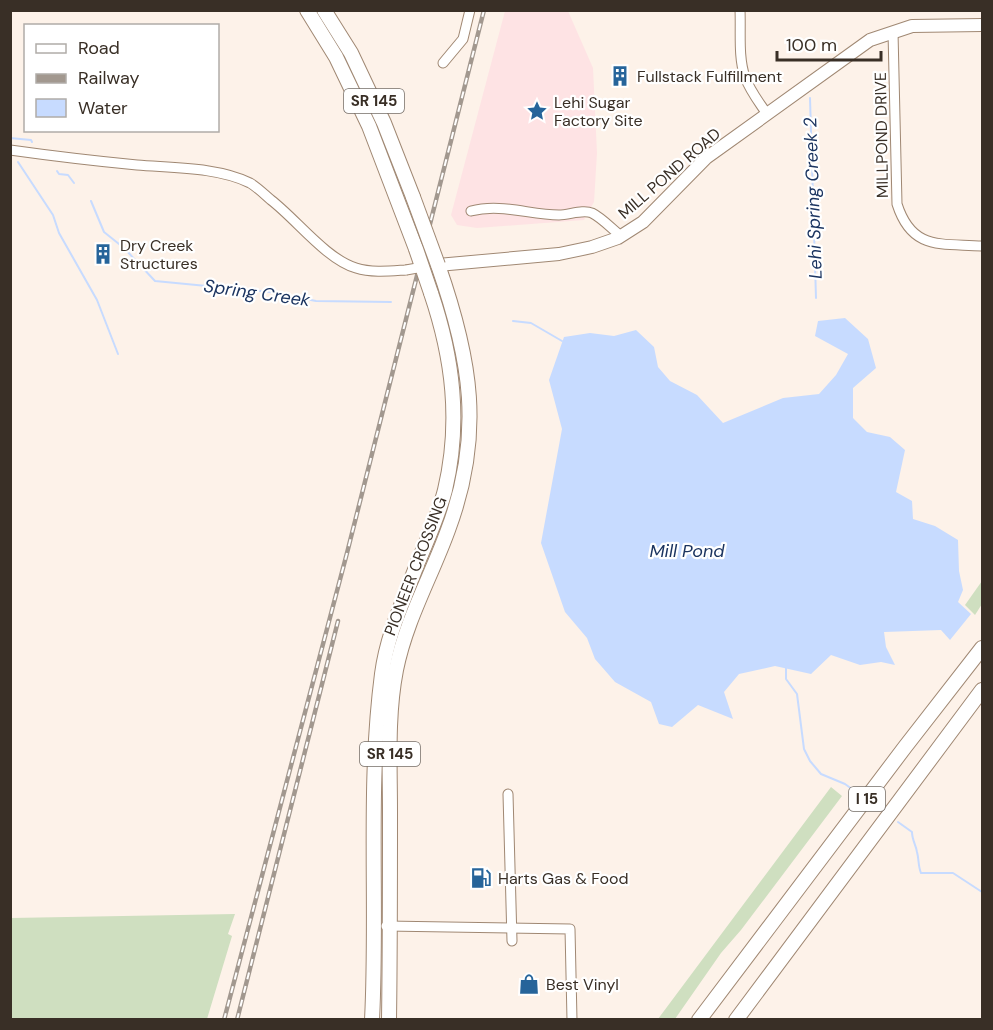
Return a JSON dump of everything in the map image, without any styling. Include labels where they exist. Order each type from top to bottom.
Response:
[{"type":"highway","name":"PIONEER CROSSING","points":[[307,10],[336,57],[369,126],[423,267],[451,368],[455,399],[455,430],[445,492],[390,635],[382,671],[374,758],[372,1020]]},
{"type":"highway","name":"PIONEER CROSSING","points":[[324,10],[351,53],[384,123],[413,197],[460,331],[470,396],[469,440],[459,497],[448,531],[415,606],[396,672],[390,758],[389,1020]]},
{"type":"highway","name":"I 15","points":[[699,1020],[982,648]]},
{"type":"highway","name":"I 15","points":[[738,1020],[982,690]]},
{"type":"highway","points":[[365,1020],[367,954],[374,926]]},
{"type":"main road","name":"MILL POND ROAD","points":[[438,265],[559,254],[592,247],[621,236],[643,222],[706,158],[870,40],[912,27],[982,25]]},
{"type":"street","points":[[443,63],[463,39],[470,10]]},
{"type":"street","points":[[741,10],[741,60],[745,77],[767,114]]},
{"type":"street","name":"MILLPOND DRIVE","points":[[893,32],[897,204],[902,218],[909,230],[920,238],[939,243],[982,246]]},
{"type":"street","points":[[10,150],[93,161],[222,173],[250,183],[285,210],[311,237],[344,263],[357,268],[386,272],[423,267]]},
{"type":"street","points":[[471,211],[480,208],[507,208],[546,214],[586,211],[621,236]]},
{"type":"street","points":[[508,794],[512,941]]},
{"type":"street","points":[[374,926],[570,929],[572,1020]]},
{"type":"shaded area","name":"Lehi Sugar Factory Site","points":[[505,11],[568,11],[593,68],[597,153],[594,202],[584,220],[477,228],[457,225],[451,215]]},
{"type":"green space","points":[[982,581],[982,604],[975,615],[965,605]]},
{"type":"green space","points":[[831,787],[842,796],[741,930],[721,953],[675,1019],[658,1019]]},
{"type":"green space","points":[[235,914],[228,934],[232,936],[207,1019],[11,1019],[11,918]]},
{"type":"water","name":"Mill Pond","points":[[845,318],[868,339],[876,368],[853,388],[853,418],[867,432],[890,437],[905,450],[896,492],[912,501],[913,519],[935,526],[958,540],[959,571],[963,590],[958,602],[971,614],[950,640],[941,630],[884,632],[886,647],[895,665],[881,662],[860,665],[831,655],[811,674],[775,666],[739,674],[724,692],[733,719],[698,705],[672,727],[659,724],[651,702],[615,682],[595,659],[587,638],[565,612],[541,543],[562,429],[549,380],[564,337],[590,333],[614,336],[636,330],[654,347],[658,367],[670,381],[697,395],[723,423],[783,398],[819,394],[836,375],[848,354],[815,336],[818,321]]},
{"type":"waterway","name":"Lehi Spring Creek 2","points":[[810,98],[816,298]]},
{"type":"waterway","name":"Spring Creek","points":[[10,138],[32,142]]},
{"type":"waterway","points":[[18,162],[53,215],[59,233],[97,300],[118,354]]},
{"type":"waterway","name":"Spring Creek","points":[[57,171],[59,174],[68,175],[74,183]]},
{"type":"waterway","name":"Spring Creek","points":[[91,201],[104,232],[124,248],[155,281],[270,292],[316,301],[391,302]]},
{"type":"waterway","name":"Spring Creek","points":[[513,321],[531,323],[562,341]]},
{"type":"waterway","points":[[786,668],[786,679],[797,694],[804,749],[810,761],[821,774],[845,784],[856,792]]},
{"type":"waterway","points":[[898,822],[912,832],[921,873],[953,873],[982,892]]},
{"type":"railway","points":[[224,1020],[347,553],[484,10]]},
{"type":"railway","points":[[237,1020],[338,621]]},
{"type":"place","name":"Fullstack Fulfillment","points":[[620,76]]},
{"type":"place","name":"Lehi Sugar Factory Site","points":[[537,111]]},
{"type":"place","name":"Dry Creek Structures","points":[[103,254]]},
{"type":"place","name":"Harts Gas & Food","points":[[481,878]]},
{"type":"place","name":"Best Vinyl","points":[[529,984]]}]
